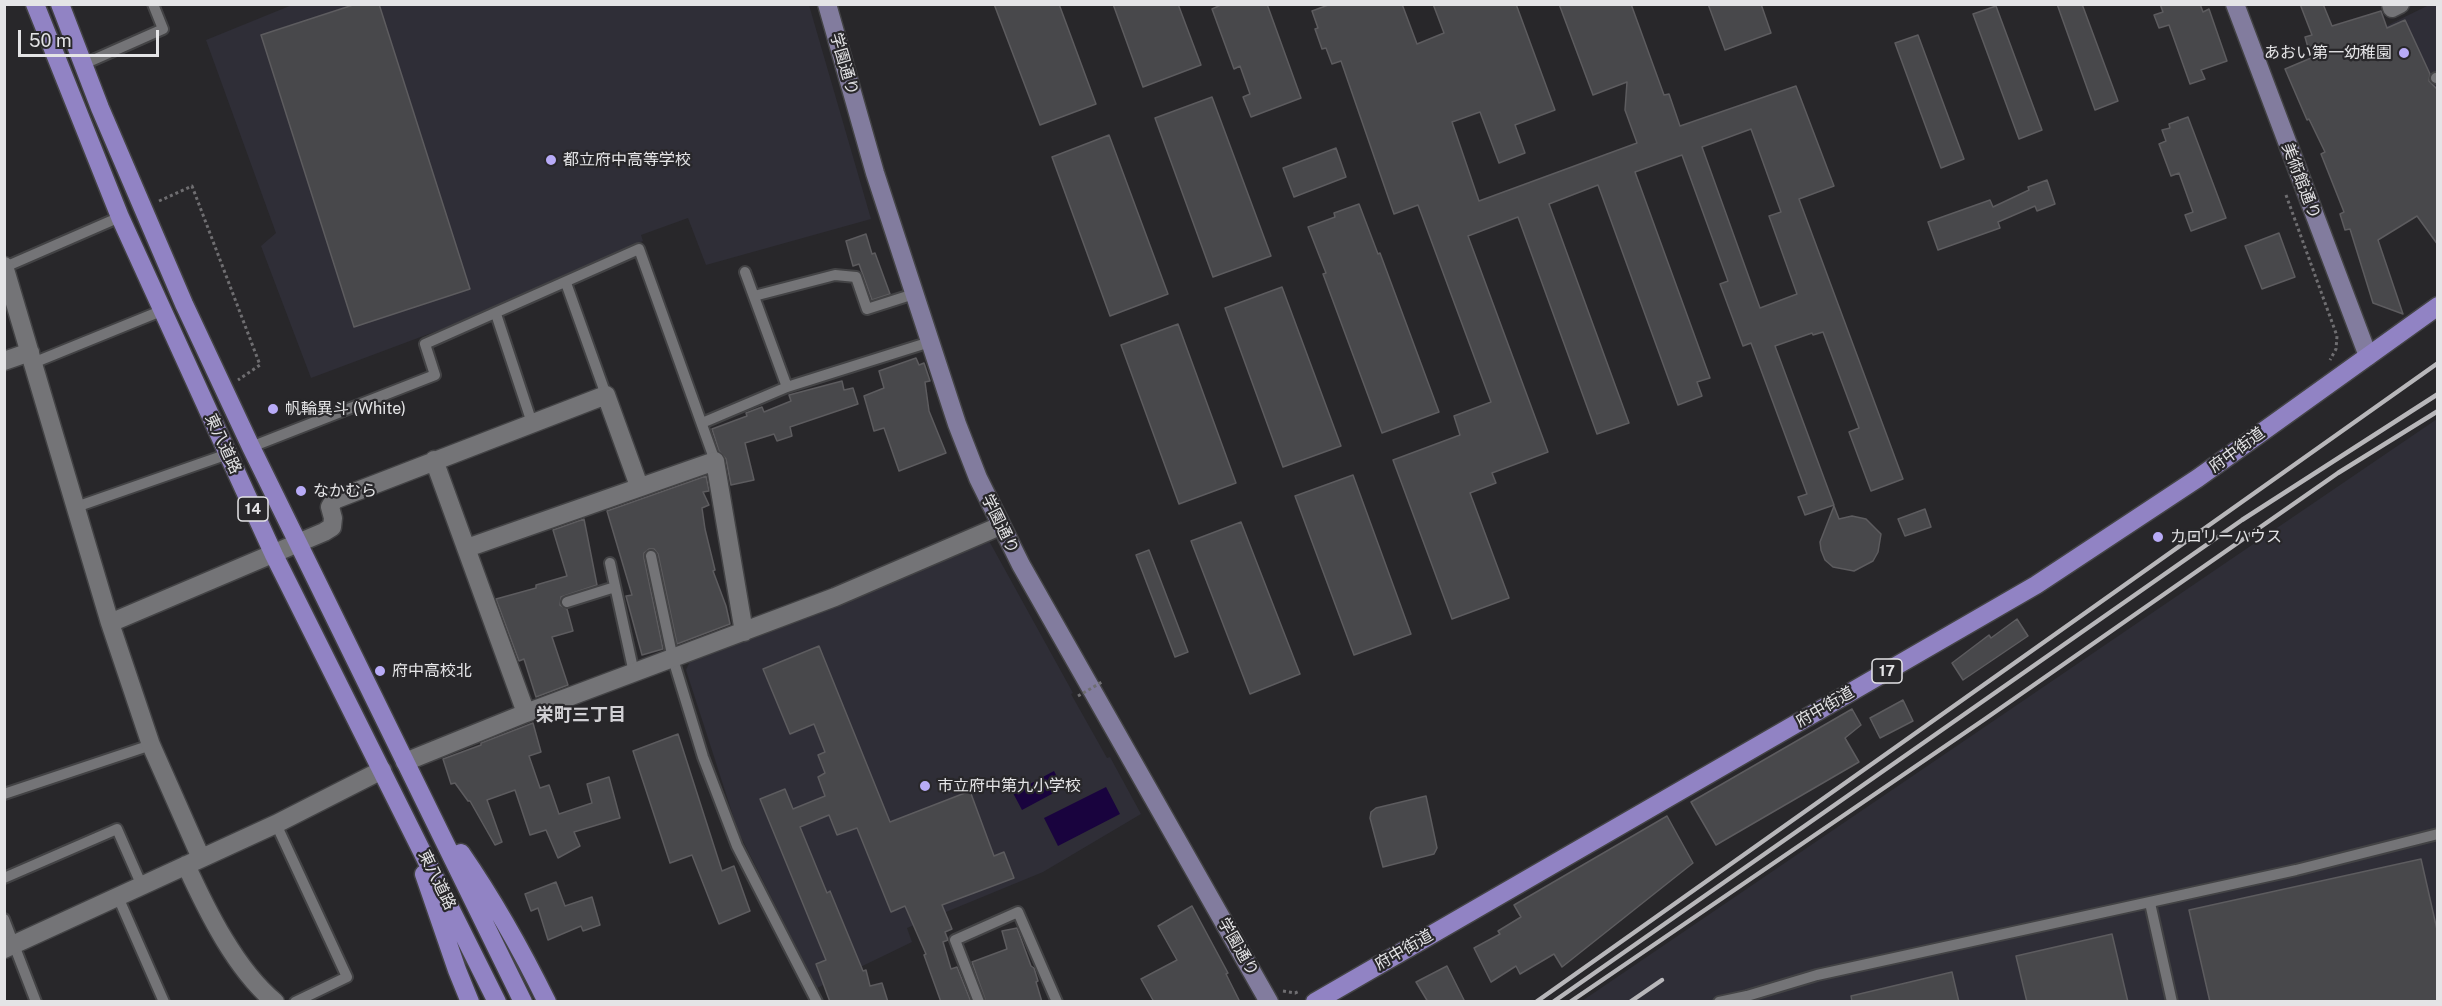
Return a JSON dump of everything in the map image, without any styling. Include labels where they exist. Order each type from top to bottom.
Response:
[{"type":"main road","name":"東八道路","points":[[35,4],[120,217],[161,311],[274,555],[497,1002]]},
{"type":"main road","name":"東八道路","points":[[60,4],[142,209],[224,390],[523,1002]]},
{"type":"main road","name":"府中街道","points":[[1310,994],[2036,585],[2199,478],[2438,306]]},
{"type":"main road","points":[[328,603],[315,597],[312,603],[313,610],[342,670],[355,718]]},
{"type":"main road","name":"14","points":[[427,805],[492,898],[518,943],[547,1002]]},
{"type":"main road","name":"14","points":[[405,815],[439,921],[470,1002]]},
{"type":"street","name":"学園通り","points":[[827,4],[865,140],[914,294],[967,452],[1000,526],[1273,994]]},
{"type":"street","name":"美術館通り","points":[[2235,4],[2368,356]]},
{"type":"street","points":[[2391,4],[2392,8],[2400,4]]},
{"type":"street","points":[[6,274],[110,623],[209,914],[258,988],[275,1002]]},
{"type":"street","points":[[4,361],[32,357]]},
{"type":"street","points":[[110,623],[274,555],[332,527],[333,518],[330,507],[334,500],[606,395],[639,486]]},
{"type":"street","points":[[434,460],[526,713]]},
{"type":"street","points":[[467,548],[715,461],[744,632]]},
{"type":"street","points":[[405,762],[526,713],[835,597],[1000,526]]},
{"type":"street","points":[[9,947],[276,824],[382,770]]},
{"type":"lane","points":[[84,64],[163,29],[153,4]]},
{"type":"lane","points":[[6,274],[120,217]]},
{"type":"lane","points":[[251,447],[435,375],[424,344],[639,249],[715,461]]},
{"type":"lane","points":[[746,272],[787,387]]},
{"type":"lane","points":[[754,296],[835,275],[856,277],[867,309],[914,294]]},
{"type":"lane","points":[[566,283],[606,395]]},
{"type":"lane","points":[[32,357],[161,311]]},
{"type":"lane","points":[[496,314],[532,423]]},
{"type":"lane","points":[[702,423],[787,387],[930,342]]},
{"type":"lane","points":[[76,507],[228,454]]},
{"type":"lane","points":[[651,556],[674,659],[703,757],[737,846],[817,1002]]},
{"type":"lane","points":[[610,563],[634,673]]},
{"type":"lane","points":[[567,602],[615,587]]},
{"type":"lane","points":[[4,794],[151,745]]},
{"type":"lane","points":[[276,824],[347,977],[294,1002]]},
{"type":"lane","points":[[4,878],[117,829],[142,886]]},
{"type":"lane","points":[[1719,1002],[1748,999],[1817,975],[2150,903],[2438,834]]},
{"type":"lane","points":[[118,897],[164,1002]]},
{"type":"lane","points":[[2150,903],[2172,1002]]},
{"type":"lane","points":[[979,1002],[955,940],[1018,912],[1057,1002]]},
{"type":"lane","points":[[4,919],[9,947],[36,1002]]},
{"type":"path","points":[[142,209],[192,186],[260,364],[224,390]]},
{"type":"path","points":[[2284,191],[2337,336],[2336,349],[2327,366]]},
{"type":"path","points":[[1078,696],[1102,682]]},
{"type":"path","points":[[1273,994],[1284,991],[1310,994]]},
{"type":"shaded area","name":"都立府中高等学校","points":[[292,5],[809,5],[871,219],[706,265],[688,218],[641,235],[643,241],[458,323],[311,378],[261,246],[276,233],[206,40]]},
{"type":"shaded area","points":[[2429,5],[2437,5],[2437,110],[2366,36]]},
{"type":"shaded area","points":[[2437,419],[2437,1001],[1582,1001]]},
{"type":"shaded area","name":"市立府中第九小学校","points":[[988,539],[1073,693],[1071,694],[1107,758],[1110,757],[1141,814],[1043,872],[907,928],[912,942],[817,988],[738,831],[686,670],[690,661]]},
{"type":"shaded area","points":[[1054,771],[1063,788],[1022,810],[1013,793]]},
{"type":"shaded area","points":[[1106,787],[1120,814],[1058,846],[1044,818]]},
{"type":"building","points":[[356,4],[379,4],[470,289],[354,327],[261,35]]},
{"type":"building","points":[[994,4],[1059,4],[1096,104],[1040,125]]},
{"type":"building","points":[[1113,4],[1178,4],[1201,65],[1143,87]]},
{"type":"building","points":[[1223,4],[1267,4],[1301,98],[1251,117],[1243,97],[1250,94],[1240,66],[1234,69],[1212,9]]},
{"type":"building","points":[[1331,4],[1402,4],[1417,44],[1444,33],[1433,4],[1516,4],[1555,110],[1515,125],[1525,153],[1499,163],[1480,112],[1452,122],[1479,201],[1637,143],[1625,110],[1627,82],[1593,95],[1559,4],[1631,4],[1664,95],[1669,94],[1680,126],[1796,86],[1834,186],[1799,199],[1903,479],[1871,491],[1849,432],[1859,428],[1823,332],[1813,335],[1812,333],[1775,346],[1834,505],[1805,515],[1798,497],[1807,494],[1751,343],[1743,346],[1720,284],[1728,281],[1682,155],[1635,172],[1710,378],[1697,382],[1702,396],[1678,405],[1598,185],[1549,204],[1629,423],[1597,434],[1518,217],[1468,236],[1548,452],[1492,473],[1496,483],[1470,493],[1509,598],[1452,619],[1393,460],[1460,435],[1454,416],[1491,402],[1418,205],[1394,214],[1341,61],[1332,64],[1326,48],[1322,49],[1312,11]],"holes":[[[1751,129],[1781,212],[1769,216],[1797,294],[1760,308],[1702,147]]]},
{"type":"building","points":[[1708,4],[1761,4],[1771,33],[1725,50]]},
{"type":"building","points":[[2057,4],[2082,4],[2118,101],[2095,110]]},
{"type":"building","points":[[2160,4],[2200,4],[2203,12],[2209,9],[2227,61],[2201,70],[2205,79],[2190,84],[2169,25],[2159,28],[2154,15],[2163,12]]},
{"type":"building","points":[[2300,4],[2323,4],[2332,26],[2381,11],[2387,28],[2405,20],[2430,74],[2429,81],[2438,90],[2438,245],[2417,216],[2378,240],[2403,314],[2373,303],[2350,229],[2345,230],[2340,214],[2344,212],[2321,154],[2325,152],[2309,119],[2307,120],[2285,69],[2311,58],[2305,37],[2312,35]]},
{"type":"building","points":[[1996,6],[2042,130],[2019,139],[1973,14]]},
{"type":"building","points":[[1918,35],[1964,159],[1941,168],[1895,43]]},
{"type":"building","points":[[1212,97],[1271,256],[1213,277],[1155,118]]},
{"type":"building","points":[[2188,117],[2226,218],[2191,231],[2185,215],[2193,212],[2179,173],[2171,176],[2159,144],[2166,141],[2162,130],[2170,128],[2169,124]]},
{"type":"building","points":[[1109,135],[1168,294],[1110,316],[1052,157]]},
{"type":"building","points":[[1336,148],[1346,177],[1294,197],[1283,168]]},
{"type":"building","points":[[2047,180],[2055,204],[2037,211],[2035,206],[1998,222],[2000,228],[1938,250],[1928,222],[1990,200],[1993,207],[2029,190],[2028,187]]},
{"type":"building","points":[[1359,204],[1378,254],[1380,253],[1439,412],[1382,433],[1308,227],[1335,217],[1334,213]]},
{"type":"building","points":[[2279,233],[2295,277],[2262,289],[2245,246]]},
{"type":"building","points":[[866,234],[872,254],[875,253],[890,294],[872,300],[859,264],[853,266],[846,241]]},
{"type":"building","points":[[1282,287],[1341,446],[1283,467],[1225,308]]},
{"type":"building","points":[[1178,324],[1236,483],[1179,504],[1121,345]]},
{"type":"building","points":[[916,358],[919,365],[924,363],[930,381],[925,382],[929,411],[946,453],[899,471],[884,428],[874,431],[864,396],[884,388],[879,371]]},
{"type":"building","points":[[842,381],[844,390],[853,388],[858,404],[790,427],[792,436],[777,441],[774,434],[745,443],[754,480],[731,485],[726,459],[719,451],[712,429],[747,416],[746,413],[762,407],[764,412],[791,401],[789,395]]},
{"type":"building","points":[[1353,475],[1411,634],[1354,655],[1295,496]]},
{"type":"building","points":[[706,476],[709,491],[703,492],[709,505],[702,508],[705,529],[715,570],[713,571],[730,624],[677,644],[658,554],[654,549],[649,549],[644,553],[644,558],[663,649],[642,655],[626,596],[632,595],[607,511]]},
{"type":"building","points":[[1834,506],[1839,519],[1852,516],[1866,519],[1881,534],[1878,552],[1873,561],[1854,571],[1833,567],[1825,560],[1821,550],[1820,542]]},
{"type":"building","points":[[1925,509],[1931,527],[1905,536],[1898,519]]},
{"type":"building","points":[[584,519],[597,585],[561,597],[560,605],[567,609],[573,631],[552,637],[568,685],[536,697],[524,659],[519,661],[496,599],[536,588],[536,585],[567,576],[553,530]]},
{"type":"building","points":[[1241,522],[1300,674],[1250,694],[1191,541]]},
{"type":"building","points":[[1149,550],[1188,652],[1175,657],[1136,555]]},
{"type":"building","points":[[2017,619],[2028,636],[1963,680],[1952,663],[1989,635],[1991,638]]},
{"type":"building","points":[[819,646],[890,822],[970,791],[994,856],[1004,852],[1014,878],[942,905],[952,929],[945,932],[948,940],[943,942],[951,969],[957,967],[971,1002],[941,1002],[924,955],[926,954],[905,906],[891,912],[857,828],[837,835],[829,815],[800,827],[827,893],[830,891],[863,971],[866,970],[870,986],[882,983],[888,1002],[830,1002],[816,964],[826,960],[760,799],[785,789],[793,809],[825,796],[818,777],[825,773],[818,755],[825,752],[814,724],[790,734],[763,669]]},
{"type":"building","points":[[1903,700],[1913,721],[1880,738],[1870,718]]},
{"type":"building","points":[[1852,709],[1861,725],[1845,738],[1859,762],[1716,845],[1691,802]]},
{"type":"building","points":[[533,723],[541,752],[529,756],[540,788],[549,785],[559,814],[592,803],[587,784],[609,777],[620,818],[574,832],[580,846],[558,858],[546,830],[530,835],[515,790],[487,800],[502,842],[495,845],[470,801],[455,783],[451,784],[443,759]]},
{"type":"building","points":[[678,734],[722,871],[734,866],[750,911],[719,924],[692,855],[670,863],[633,751]]},
{"type":"building","points":[[1426,796],[1437,848],[1434,854],[1383,867],[1370,818],[1371,812],[1376,808]]},
{"type":"building","points":[[1667,816],[1693,863],[1562,967],[1554,954],[1520,974],[1516,966],[1491,982],[1474,948],[1500,934],[1498,931],[1521,917],[1514,905]]},
{"type":"building","points":[[2421,859],[2438,934],[2438,1002],[2210,1002],[2189,910]]},
{"type":"building","points":[[556,882],[565,906],[592,897],[600,925],[583,931],[581,926],[548,940],[538,908],[531,911],[525,894]]},
{"type":"building","points":[[1192,906],[1228,973],[1226,974],[1240,1002],[1154,1002],[1141,979],[1177,960],[1158,926]]},
{"type":"building","points":[[1017,928],[1031,966],[1034,968],[1042,1002],[986,1002],[972,962],[1007,949],[1002,931]]},
{"type":"building","points":[[2112,934],[2128,1002],[2027,1002],[2016,956]]},
{"type":"building","points":[[1447,966],[1465,1002],[1428,1002],[1416,982]]},
{"type":"building","points":[[1952,972],[1959,1002],[1852,1002],[1851,996]]},
{"type":"railway","points":[[1536,1002],[2438,363]]},
{"type":"railway","points":[[1553,1002],[2242,520],[2438,394]]},
{"type":"railway","points":[[1570,1002],[1985,719],[2338,473],[2438,411]]},
{"type":"railway","points":[[1630,1002],[1662,980]]},
{"type":"place","name":"あおい第一幼稚園","points":[[2404,53]]},
{"type":"place","name":"都立府中高等学校","points":[[551,160]]},
{"type":"place","name":"帆輪異斗 (White)","points":[[273,409]]},
{"type":"place","name":"なかむら","points":[[301,491]]},
{"type":"place","name":"カロリーハウス","points":[[2158,537]]},
{"type":"place","name":"府中高校北","points":[[380,671]]},
{"type":"place","name":"市立府中第九小学校","points":[[925,786]]},
{"type":"district","name":"栄町三丁目","points":[[581,715]]}]
